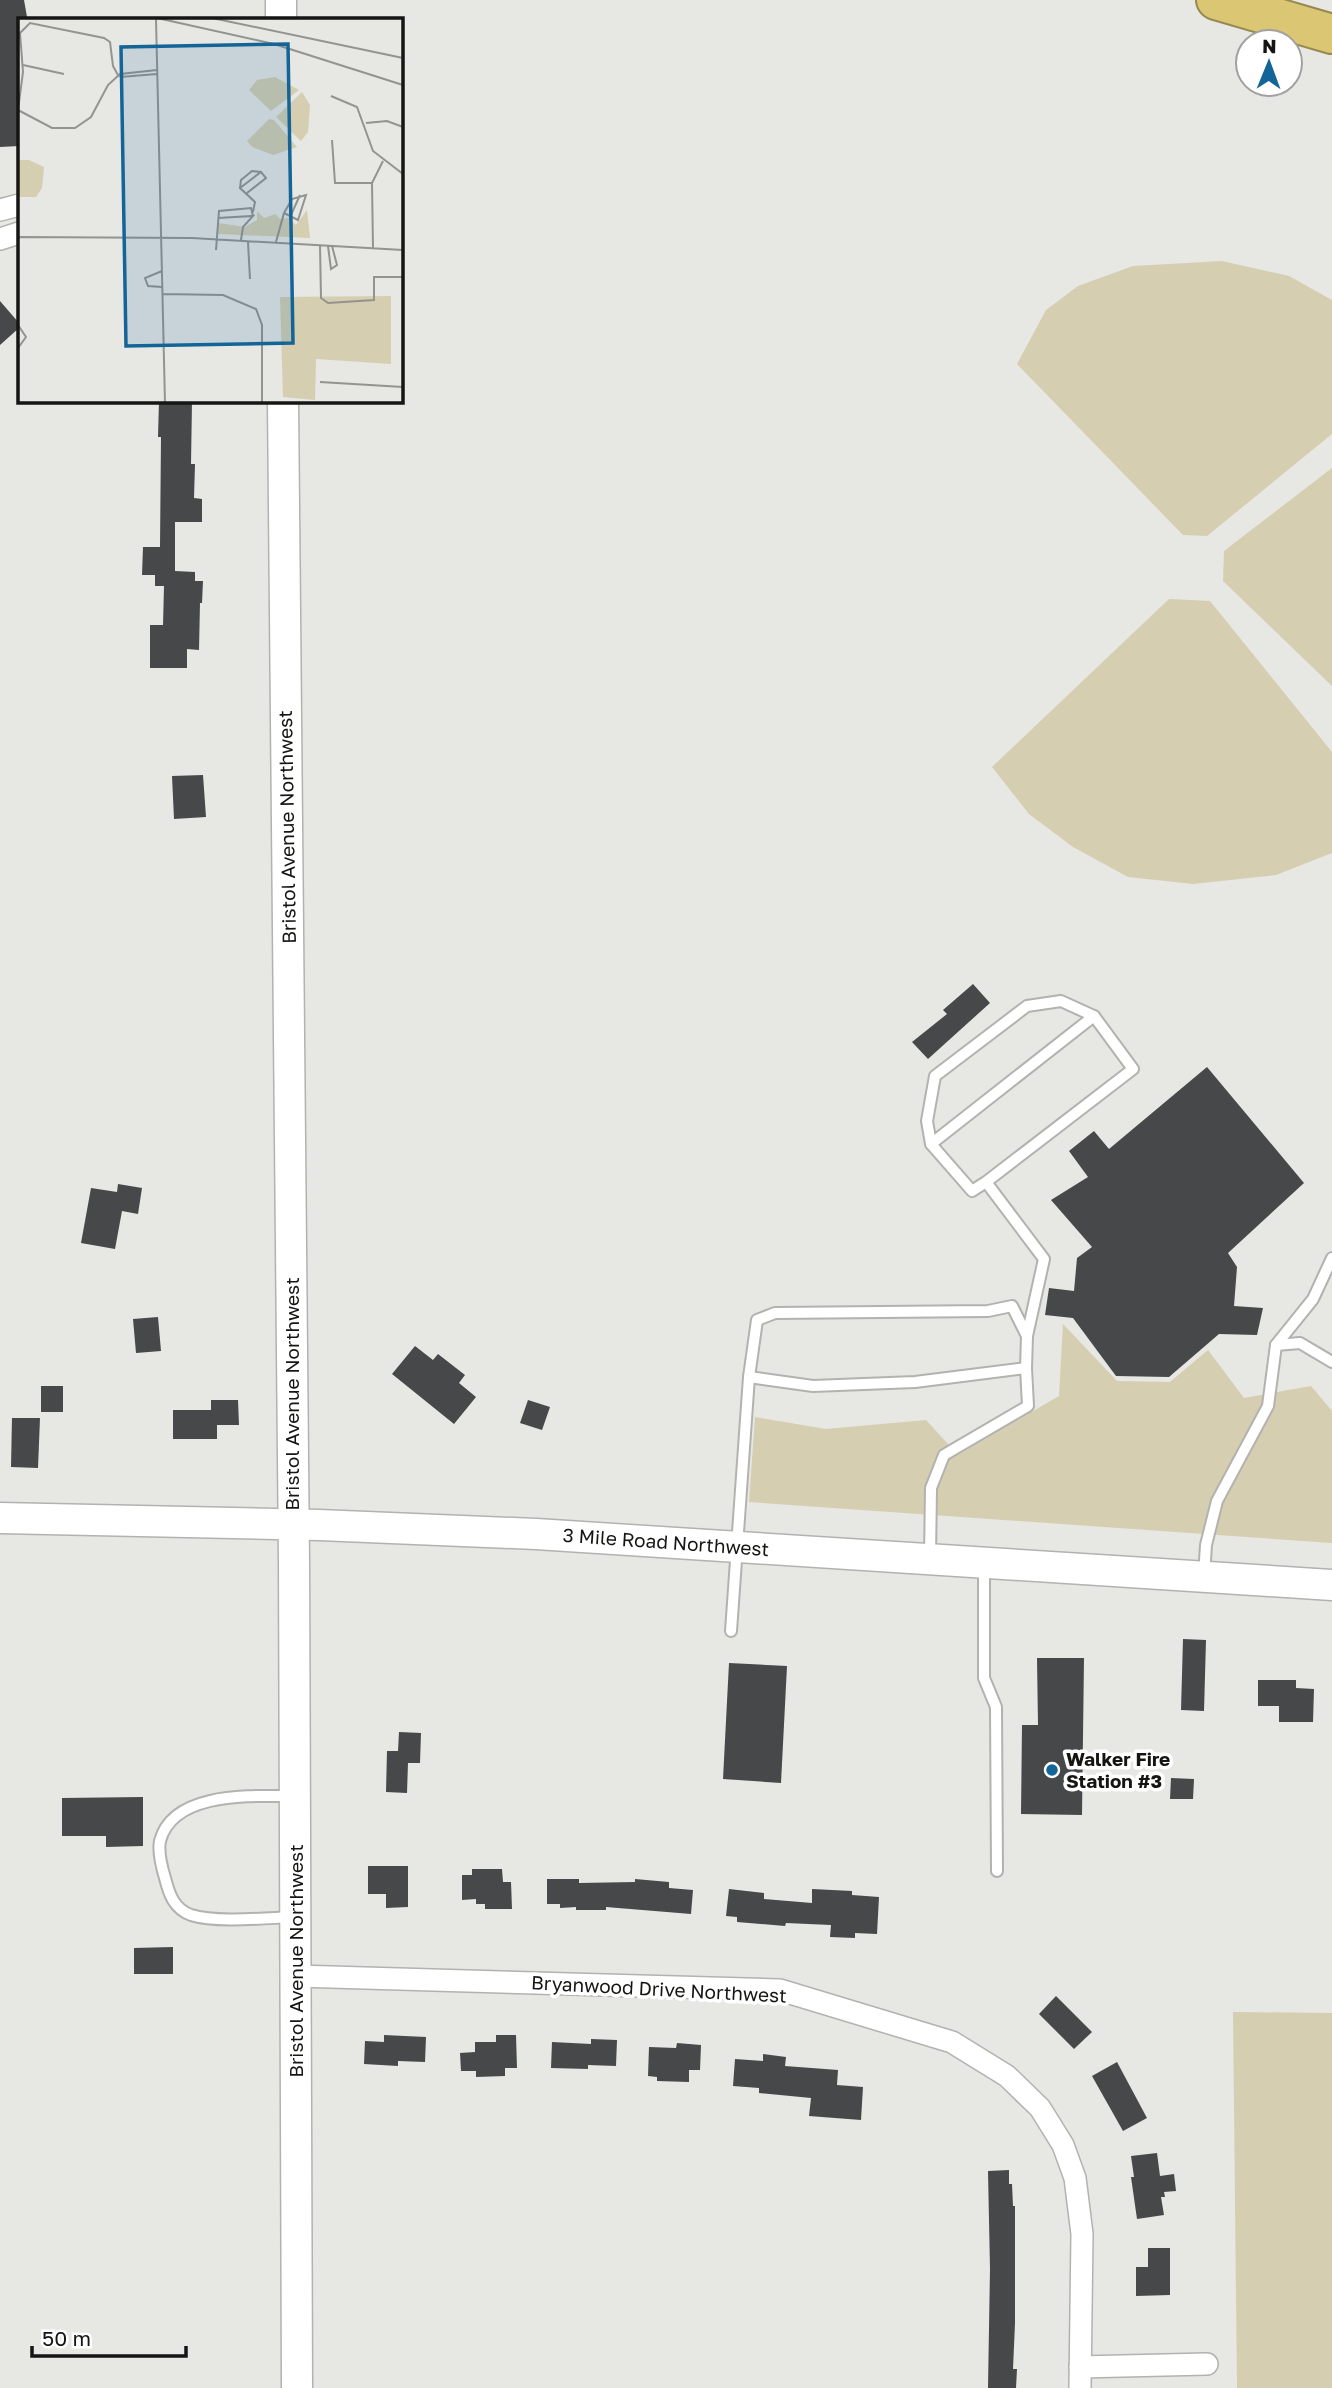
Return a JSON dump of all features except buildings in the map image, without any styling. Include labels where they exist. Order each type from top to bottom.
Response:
[{"type":"highway","points":[[1216,0],[1332,34]]},
{"type":"street","points":[[281,0],[281,18]]},
{"type":"street","points":[[0,210],[18,205]]},
{"type":"street","points":[[0,239],[18,233]]},
{"type":"street","name":"Bristol Avenue Northwest","points":[[283,402],[296,1917],[297,2388]]},
{"type":"street","name":"3 Mile Road Northwest","points":[[0,1518],[536,1534],[1332,1585]]},
{"type":"street","name":"Bryanwood Drive Northwest","points":[[296,1976],[780,1990],[952,2042],[1007,2076],[1040,2108],[1063,2145],[1074,2178],[1082,2234],[1080,2378]]},
{"type":"street","points":[[1080,2378],[1207,2364]]},
{"type":"lane","points":[[1061,1001],[1094,1016],[1133,1069],[972,1191],[931,1144],[927,1121],[935,1076],[1027,1006],[1061,1001]]},
{"type":"lane","points":[[931,1144],[1094,1016]]},
{"type":"lane","points":[[930,1558],[931,1488],[944,1455],[1028,1406],[1027,1336],[1044,1259],[986,1182]]},
{"type":"lane","points":[[1204,1576],[1206,1545],[1217,1501],[1268,1406],[1276,1345],[1313,1299],[1332,1258]]},
{"type":"lane","points":[[731,1631],[749,1377],[757,1320],[775,1313],[988,1311],[1012,1306],[1027,1336]]},
{"type":"lane","points":[[1276,1345],[1300,1343],[1332,1361]]},
{"type":"lane","points":[[749,1377],[826,1386],[915,1382],[1026,1368]]},
{"type":"lane","points":[[984,1563],[984,1678],[996,1707],[997,1871]]},
{"type":"lane","points":[[295,1796],[240,1796],[200,1802],[171,1819],[160,1842],[162,1867],[170,1896],[178,1908],[207,1918],[296,1917]]},
{"type":"shaded area","points":[[1222,261],[1289,276],[1332,300],[1332,434],[1207,536],[1183,535],[1017,364],[1046,310],[1078,286],[1133,266]]},
{"type":"shaded area","points":[[1332,468],[1332,686],[1223,581],[1224,551]]},
{"type":"shaded area","points":[[1169,599],[1210,601],[1332,752],[1332,853],[1276,875],[1193,884],[1128,877],[1073,847],[1029,814],[992,767]]},
{"type":"shaded area","points":[[1063,1324],[1117,1381],[1170,1382],[1208,1350],[1244,1398],[1311,1386],[1332,1411],[1332,1543],[749,1502],[755,1417],[826,1429],[926,1420],[958,1455],[1059,1396]]},
{"type":"shaded area","points":[[1233,2012],[1332,2013],[1332,2388],[1237,2388]]},
{"type":"place","name":"Walker Fire Station #3","points":[[1052,1770]]}]
